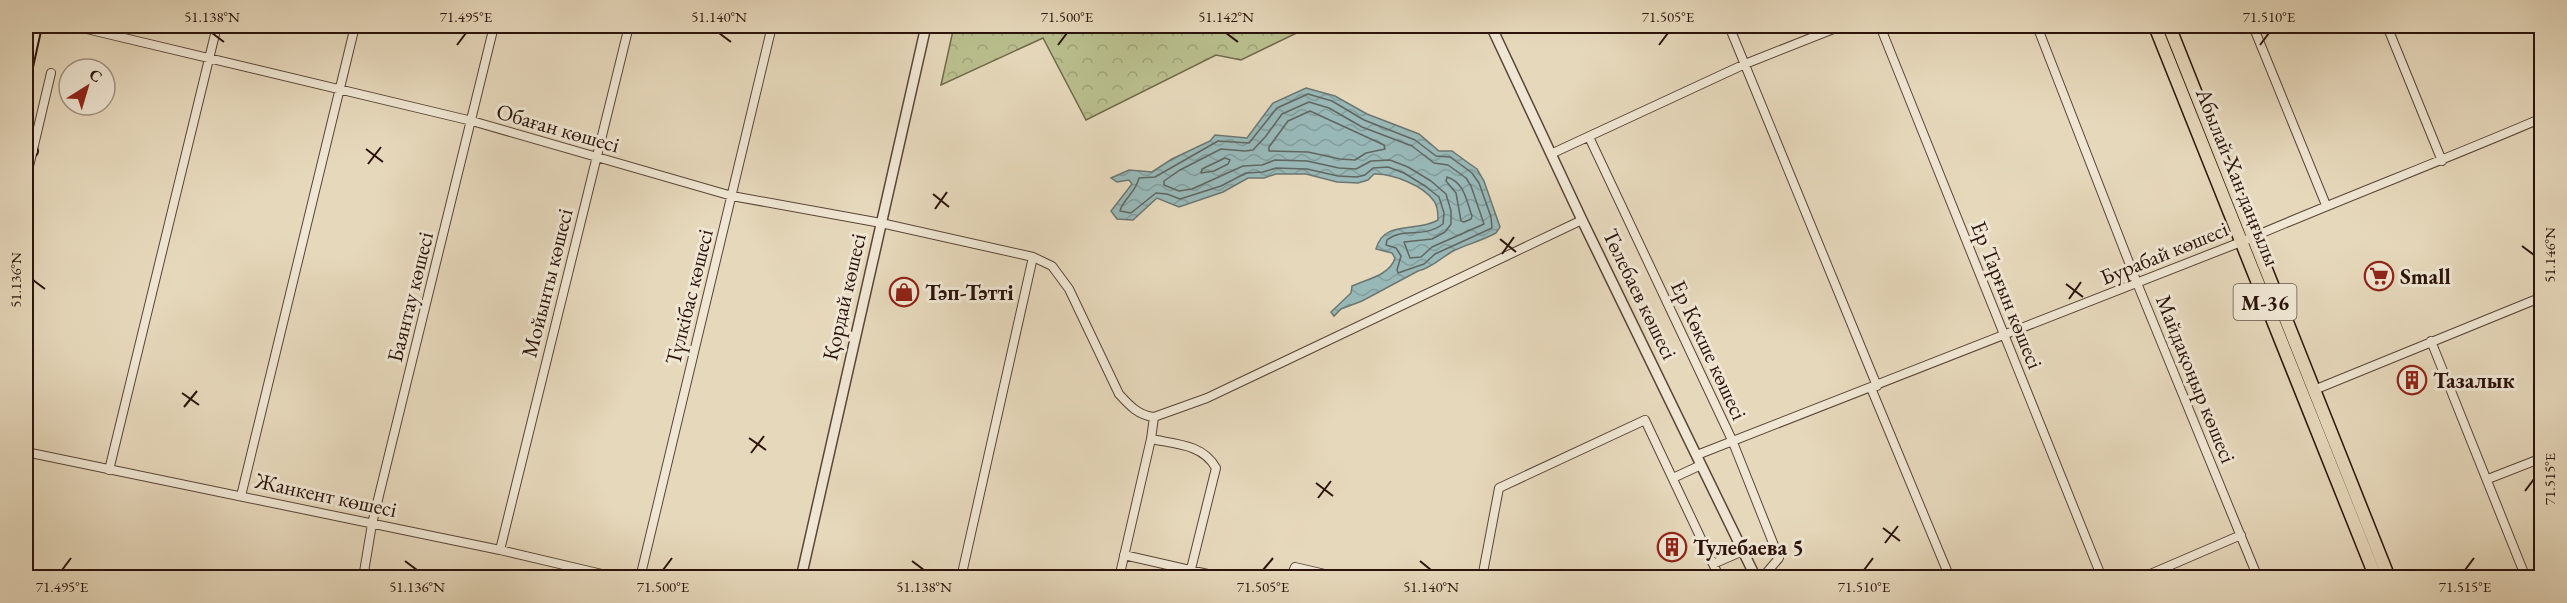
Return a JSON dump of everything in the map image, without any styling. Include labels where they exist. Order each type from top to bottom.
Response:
[{"type":"main road","points":[[26,71],[36,26]]},
{"type":"main road","name":"Абылай Хан даңғылы","points":[[2155,26],[2314,390],[2390,578]]},
{"type":"main road","name":"Абылай Хан даңғылы","points":[[2169,26],[2247,240],[2376,578]]},
{"type":"main road","points":[[26,138],[32,151]]},
{"type":"street","name":"Обаған көшесі","points":[[74,26],[472,121],[732,196],[881,223],[1033,257]]},
{"type":"street","points":[[109,470],[217,26]]},
{"type":"street","points":[[241,496],[355,26]]},
{"type":"street","name":"Баянтау көшесі","points":[[363,578],[372,524],[494,26]]},
{"type":"street","name":"Мойынты көшесі","points":[[500,550],[629,26]]},
{"type":"street","name":"Түлкібас көшесі","points":[[640,578],[772,26]]},
{"type":"street","name":"Қордай көшесі","points":[[801,578],[926,26]]},
{"type":"street","name":"Төлебаев көшесі","points":[[1491,26],[1582,220],[1756,578]]},
{"type":"street","points":[[1729,26],[1950,578]]},
{"type":"street","points":[[1552,153],[1745,64],[1841,26]]},
{"type":"street","name":"Ер Тарғын көшесі","points":[[1880,26],[2102,578]]},
{"type":"street","name":"Майдақоңыр көшесі","points":[[2037,26],[2137,283],[2258,578]]},
{"type":"street","points":[[2253,26],[2326,205]]},
{"type":"street","points":[[2387,26],[2442,161]]},
{"type":"street","points":[[26,179],[51,73]]},
{"type":"street","name":"Бурабай көшесі","points":[[1697,455],[2247,240],[2326,205],[2442,161],[2541,118]]},
{"type":"street","name":"Ер Көкше көшесі","points":[[1589,137],[1732,441],[1779,558],[1762,578]]},
{"type":"street","points":[[961,578],[1033,257],[1052,266],[1069,289],[1119,394],[1131,408],[1145,416],[1154,417],[1207,398],[1582,220]]},
{"type":"street","points":[[2314,390],[2541,297]]},
{"type":"street","points":[[2431,341],[2526,578]]},
{"type":"street","points":[[1119,578],[1154,417]]},
{"type":"street","points":[[1482,578],[1499,488],[1645,420],[1720,578]]},
{"type":"street","points":[[1151,439],[1199,450],[1210,456],[1216,468],[1191,569]]},
{"type":"street","name":"Жанкент көшесі","points":[[26,452],[500,550],[619,578]]},
{"type":"street","points":[[2488,479],[2541,458]]},
{"type":"street","points":[[1673,478],[1701,465]]},
{"type":"street","points":[[2141,578],[2241,535]]},
{"type":"street","points":[[1713,564],[1743,551]]},
{"type":"street","points":[[1124,555],[1225,578]]},
{"type":"street","points":[[1290,578],[1295,567],[1342,578]]},
{"type":"green space","points":[[954,26],[1311,26],[1241,60],[1216,55],[1086,120],[1043,38],[941,85]]},
{"type":"water","points":[[1306,88],[1335,96],[1367,114],[1419,134],[1439,151],[1452,151],[1477,169],[1484,181],[1500,227],[1496,233],[1455,250],[1428,268],[1341,309],[1334,316],[1331,312],[1351,293],[1352,286],[1378,276],[1392,264],[1395,258],[1392,253],[1376,249],[1386,234],[1438,220],[1435,203],[1423,190],[1381,174],[1374,174],[1368,180],[1358,183],[1337,182],[1306,174],[1276,174],[1264,178],[1248,178],[1223,192],[1179,207],[1157,198],[1133,220],[1117,219],[1111,211],[1132,184],[1129,180],[1117,182],[1111,178],[1129,170],[1152,172],[1172,159],[1210,141],[1215,135],[1247,138],[1273,103]]},
{"type":"place","name":"Small","points":[[2379,276]]},
{"type":"place","name":"Тәп-Тәтті","points":[[904,292]]},
{"type":"place","name":"Тазалык","points":[[2412,380]]},
{"type":"place","name":"Тулебаева 5","points":[[1672,547]]}]
